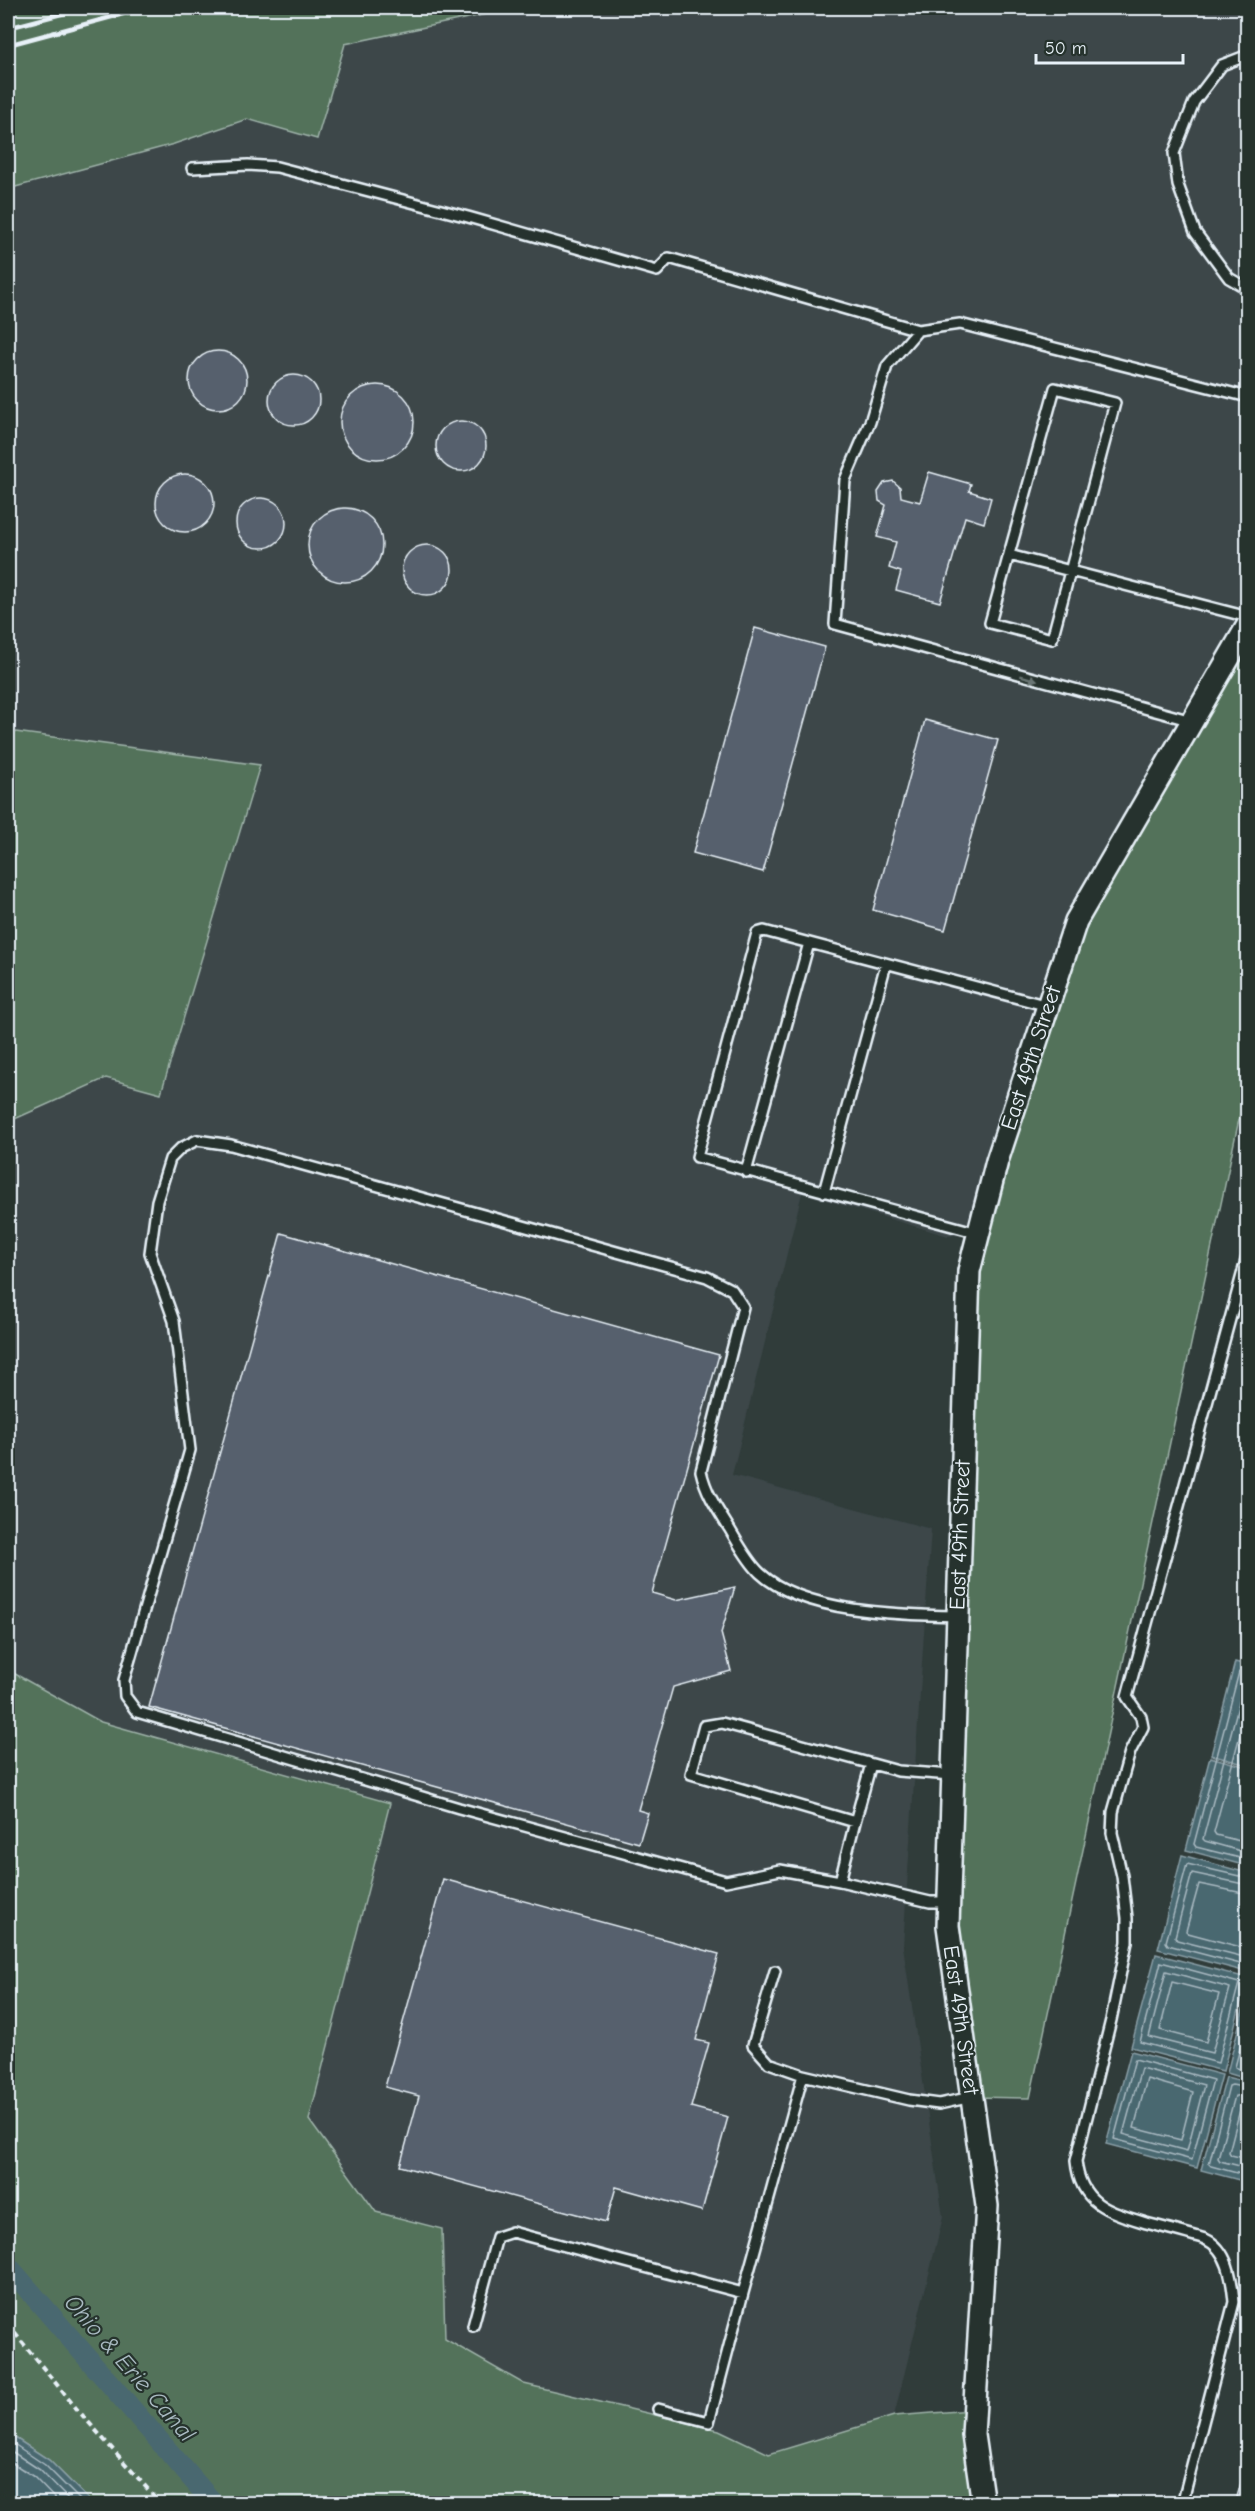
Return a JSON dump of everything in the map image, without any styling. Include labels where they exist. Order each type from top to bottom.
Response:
[{"type":"street","name":"East 49th Street","points":[[983,2504],[973,2435],[987,2206],[948,1926],[969,1271],[997,1161],[1076,921],[1248,625]]},
{"type":"lane","points":[[1248,55],[1222,65],[1194,102],[1174,153],[1178,185],[1195,232],[1229,278],[1248,289]]},
{"type":"lane","points":[[192,168],[248,165],[277,167],[468,217],[657,271],[669,258],[918,330],[960,324],[1248,397]]},
{"type":"lane","points":[[918,330],[887,366],[870,422],[845,480],[835,624],[1192,721]]},
{"type":"lane","points":[[1055,388],[1115,403],[1071,572],[1052,639],[990,623],[1055,388]]},
{"type":"lane","points":[[1009,555],[1248,617]]},
{"type":"lane","points":[[979,1233],[746,1172],[699,1159],[696,1155],[756,933],[764,931],[1048,1006]]},
{"type":"lane","points":[[746,1172],[809,943]]},
{"type":"lane","points":[[824,1192],[886,964]]},
{"type":"lane","points":[[948,1902],[930,1902],[780,1870],[726,1881],[459,1808],[137,1712],[125,1696],[124,1680],[190,1449],[174,1321],[150,1253],[157,1201],[170,1158],[181,1148],[197,1140],[231,1145],[707,1277],[732,1290],[743,1307],[701,1471],[705,1491],[740,1545],[759,1572],[781,1588],[809,1599],[850,1608],[913,1615],[958,1616]]},
{"type":"lane","points":[[1182,2504],[1232,2313],[1233,2284],[1224,2256],[1216,2244],[1205,2238],[1118,2215],[1101,2207],[1086,2193],[1077,2176],[1076,2161],[1111,2020],[1127,1942],[1127,1918],[1122,1876],[1112,1833],[1113,1812],[1130,1752],[1143,1726],[1141,1718],[1127,1697],[1248,1252]]},
{"type":"lane","points":[[855,1822],[691,1774],[704,1726],[722,1723],[898,1771],[952,1775]]},
{"type":"lane","points":[[840,1881],[871,1764]]},
{"type":"lane","points":[[775,1971],[753,2045],[769,2063],[803,2075],[909,2100],[939,2104],[972,2097]]},
{"type":"lane","points":[[658,2409],[709,2422],[803,2075]]},
{"type":"lane","points":[[473,2326],[497,2237],[512,2232],[743,2293]]},
{"type":"path","points":[[8,2325],[76,2408],[161,2504]]},
{"type":"shaded area","points":[[515,8],[1247,8],[1247,625],[979,1233],[948,1236],[802,1193],[732,1475],[931,1529],[903,1946],[943,2217],[894,2416],[769,2454],[524,2384],[445,2339],[442,2229],[376,2212],[309,2120],[390,1803],[101,1722],[8,1670],[8,1122],[106,1078],[161,1093],[8,781],[8,189],[174,144],[247,119],[317,139],[344,44]]},
{"type":"green space","points":[[8,8],[515,8],[345,44],[317,139],[247,119],[174,144],[8,189]]},
{"type":"green space","points":[[1247,625],[1247,1082],[1030,2098],[972,2097],[948,1926],[969,1271],[1076,921]]},
{"type":"green space","points":[[8,731],[260,765],[161,1093],[106,1078],[8,1122]]},
{"type":"green space","points":[[8,1670],[101,1722],[390,1803],[309,2120],[376,2212],[442,2229],[445,2339],[524,2384],[719,2430],[769,2454],[894,2416],[971,2410],[983,2503],[92,2503],[49,2460],[9,2434]]},
{"type":"water","points":[[1235,1662],[1247,1665],[1247,1765],[1211,1755]]},
{"type":"water","points":[[1210,1757],[1247,1767],[1247,1866],[1186,1850]]},
{"type":"water","points":[[1182,1855],[1247,1873],[1247,1972],[1158,1949]]},
{"type":"water","points":[[1156,1954],[1247,1978],[1223,2071],[1131,2047]]},
{"type":"water","points":[[1247,1994],[1247,2079],[1227,2073]]},
{"type":"water","points":[[1131,2051],[1222,2075],[1197,2168],[1106,2144]]},
{"type":"water","points":[[1226,2077],[1247,2082],[1247,2182],[1201,2170]]},
{"type":"water","points":[[8,2429],[9,2434],[49,2460],[92,2503],[8,2503]]},
{"type":"building","points":[[218,351],[229,353],[242,364],[247,380],[245,391],[234,404],[218,409],[207,407],[194,396],[189,380],[191,369],[202,356]]},
{"type":"building","points":[[294,375],[303,377],[314,386],[319,400],[317,409],[308,420],[294,425],[285,423],[274,414],[269,400],[271,391],[280,380]]},
{"type":"building","points":[[377,385],[398,391],[408,401],[414,422],[408,443],[398,453],[377,459],[356,453],[346,443],[340,422],[346,401],[356,391]]},
{"type":"building","points":[[461,421],[475,425],[482,432],[486,446],[482,460],[475,467],[461,471],[447,467],[440,460],[436,446],[440,432],[447,425]]},
{"type":"building","points":[[929,472],[971,484],[969,491],[991,498],[984,523],[965,517],[940,602],[896,590],[901,572],[889,568],[896,542],[877,537],[886,505],[879,501],[878,492],[884,483],[893,481],[900,487],[901,497],[920,502]]},
{"type":"building","points":[[185,474],[196,476],[209,487],[214,503],[212,514],[201,527],[185,532],[174,530],[161,519],[156,503],[158,492],[169,479]]},
{"type":"building","points":[[261,498],[270,500],[281,509],[286,523],[284,532],[275,543],[261,548],[252,546],[241,537],[236,523],[238,514],[247,503]]},
{"type":"building","points":[[345,508],[366,514],[376,524],[382,545],[376,566],[366,576],[345,582],[324,576],[314,566],[308,545],[314,524],[324,514]]},
{"type":"building","points":[[427,545],[436,547],[447,556],[452,570],[450,579],[441,590],[427,595],[418,593],[407,584],[402,570],[404,561],[413,550]]},
{"type":"building","points":[[755,628],[825,647],[763,872],[693,853]]},
{"type":"building","points":[[925,720],[998,740],[945,930],[873,910]]},
{"type":"building","points":[[281,1233],[719,1355],[652,1593],[676,1600],[735,1587],[721,1633],[731,1671],[673,1687],[638,1810],[648,1813],[639,1843],[149,1707]]},
{"type":"building","points":[[443,1879],[719,1954],[696,2040],[709,2043],[691,2107],[728,2117],[702,2211],[616,2187],[606,2222],[400,2166],[419,2096],[385,2087]]},
{"type":"building","points":[[1248,2458],[1248,2504],[1235,2504]]},
{"type":"waterway","name":"Ohio & Erie Canal","points":[[8,2266],[214,2504]]},
{"type":"railway","points":[[8,28],[84,8]]},
{"type":"railway","points":[[8,45],[145,8]]}]
